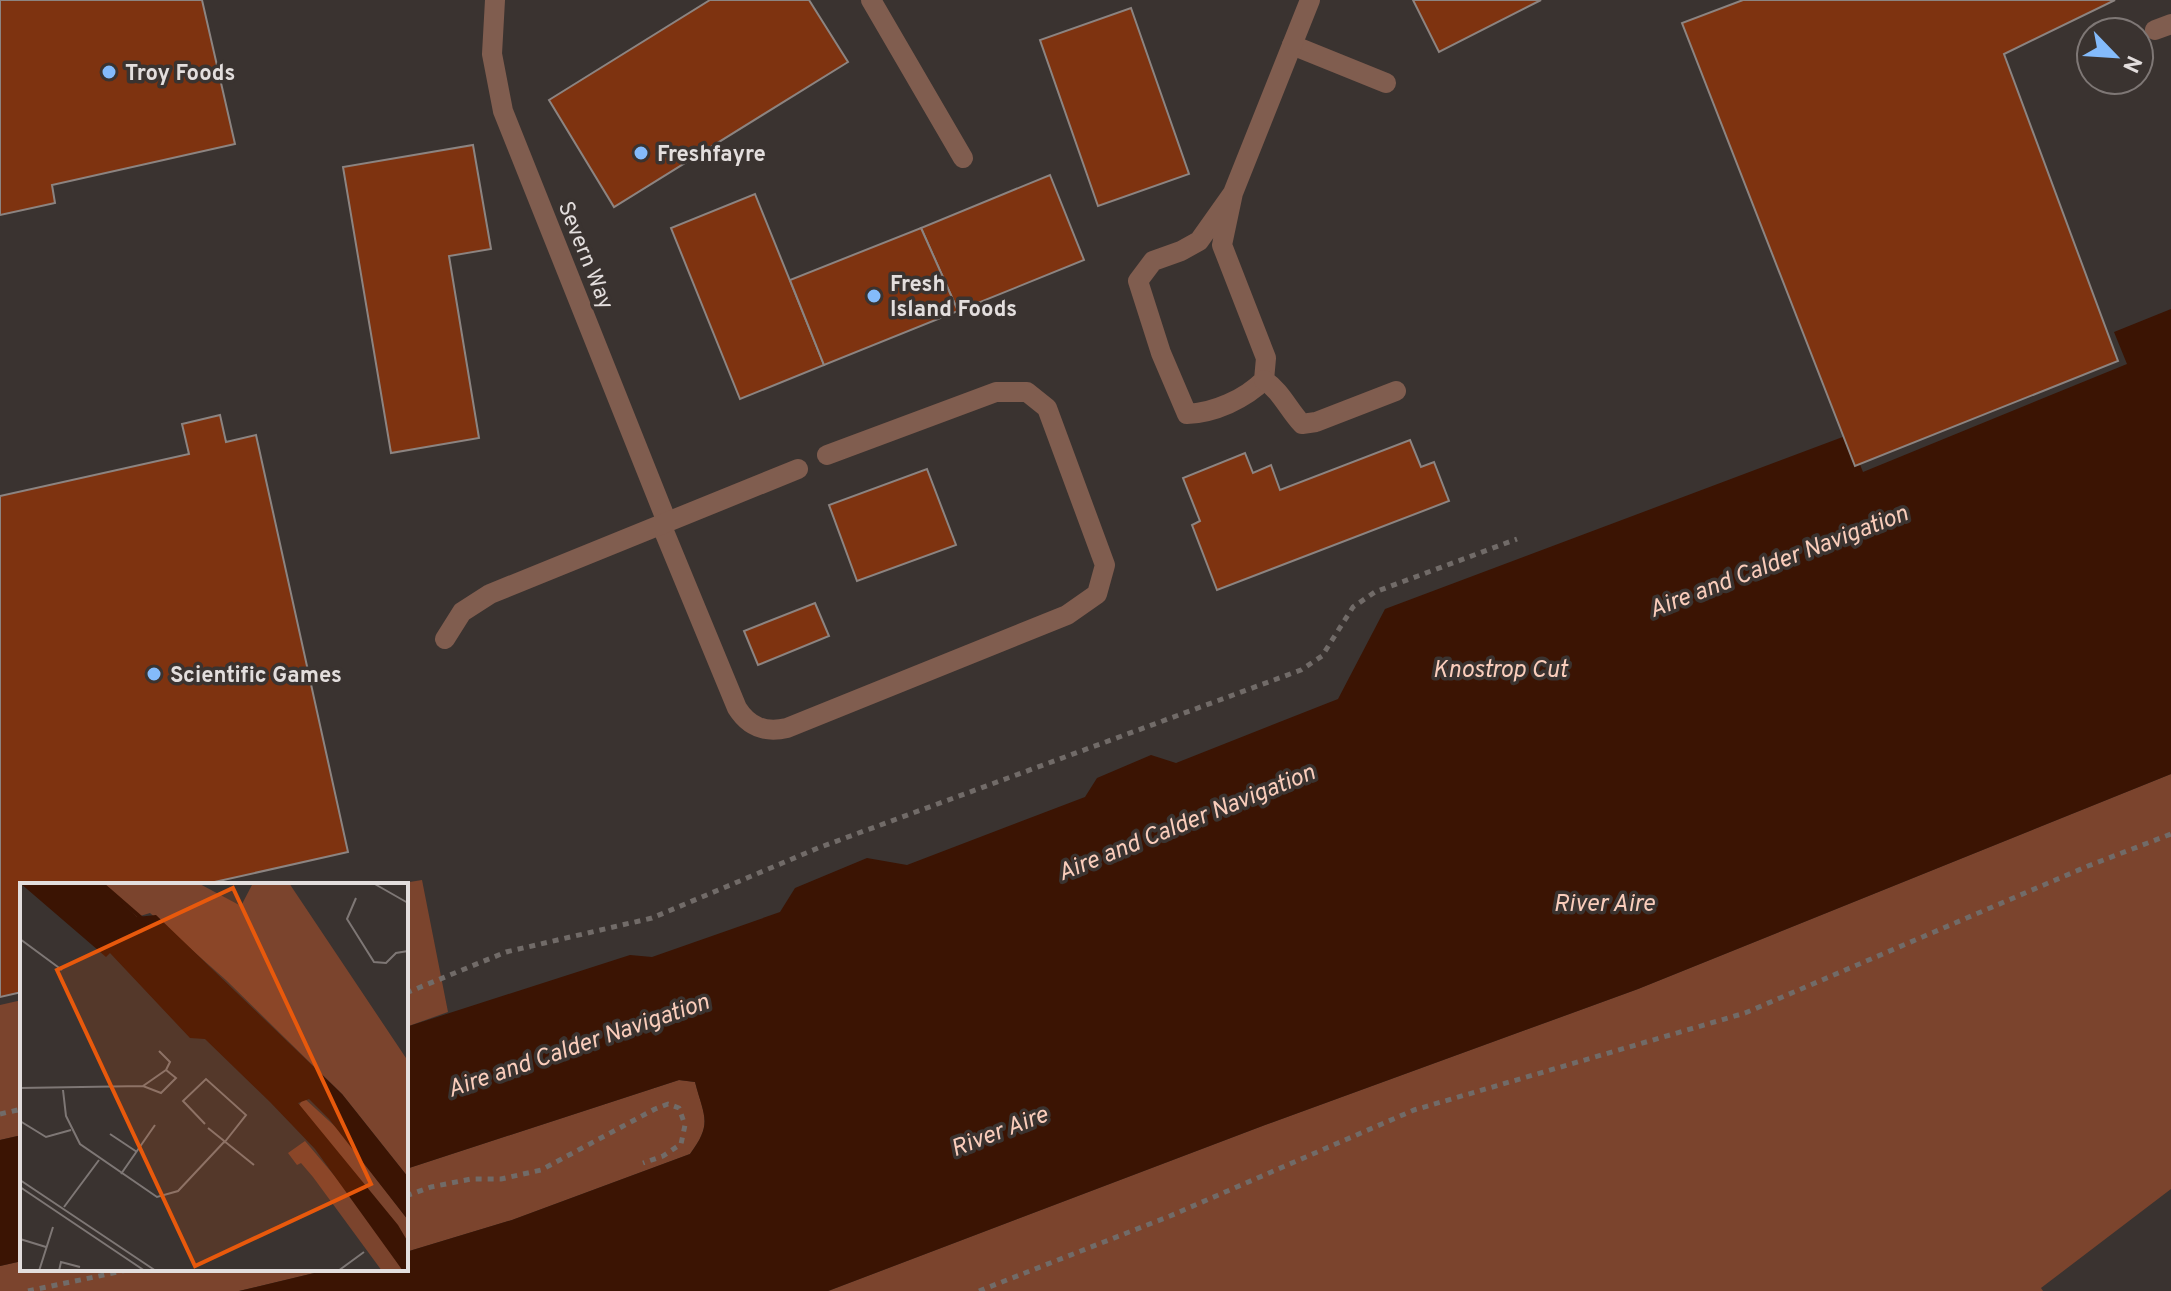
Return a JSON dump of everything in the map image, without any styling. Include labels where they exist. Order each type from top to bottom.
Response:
[{"type":"street","name":"Severn Way","points":[[495,0],[492,54],[503,111],[737,708],[750,723],[768,731],[787,728],[1067,615],[1097,594],[1105,565],[1047,408],[1027,392],[996,392],[827,455]]},
{"type":"street","points":[[871,0],[963,158]]},
{"type":"street","points":[[1233,193],[1199,241],[1153,261],[1138,281],[1161,353],[1187,414],[1204,413],[1252,392],[1264,380],[1266,358],[1222,245],[1233,193],[1310,0]]},
{"type":"street","points":[[1292,45],[1386,83]]},
{"type":"street","points":[[1264,380],[1276,388],[1291,413],[1302,424],[1316,422],[1396,391]]},
{"type":"street","points":[[445,639],[462,612],[490,594],[798,469]]},
{"type":"path","points":[[408,992],[506,952],[652,918],[818,848],[1301,670],[1322,656],[1353,607],[1375,592],[1517,539]]},
{"type":"path","points":[[979,1291],[1170,1216],[1414,1110],[1745,1013],[2088,866],[2171,834]]},
{"type":"path","points":[[408,1195],[471,1179],[501,1179],[541,1170],[655,1109],[668,1104],[679,1108],[685,1125],[681,1144],[663,1156],[643,1163]]},
{"type":"path","points":[[0,1114],[20,1109]]},
{"type":"path","points":[[28,1291],[123,1271]]},
{"type":"shaded area","points":[[2171,774],[2171,1189],[2041,1288],[2043,1291],[828,1291],[1265,1125],[1638,989]]},
{"type":"shaded area","points":[[422,880],[448,1012],[408,1026],[408,883],[403,883]]},
{"type":"shaded area","points":[[20,1000],[20,1135],[0,1140],[0,1005]]},
{"type":"shaded area","points":[[679,1080],[695,1082],[703,1112],[702,1134],[690,1154],[512,1220],[408,1251],[408,1168]]},
{"type":"shaded area","points":[[20,1261],[20,1271],[323,1271],[239,1291],[0,1291],[0,1266]]},
{"type":"water","points":[[2171,309],[2171,774],[1638,989],[1265,1125],[828,1291],[239,1291],[323,1271],[408,1271],[408,1251],[512,1220],[690,1154],[702,1135],[703,1112],[695,1082],[679,1080],[408,1168],[408,1026],[630,955],[652,957],[780,912],[795,888],[867,858],[907,865],[1085,797],[1097,778],[1151,755],[1176,763],[1338,699],[1385,609],[1848,435],[1863,472],[2127,364],[2114,332]]},
{"type":"water","points":[[20,1135],[20,1261],[0,1266],[0,1140]]},
{"type":"building","name":"Troy Foods","points":[[0,0],[202,0],[235,144],[52,185],[55,203],[0,215]]},
{"type":"building","name":"Freshfayre","points":[[710,0],[809,0],[848,62],[614,207],[549,100]]},
{"type":"building","points":[[1413,0],[1541,0],[1439,52]]},
{"type":"building","points":[[1743,0],[2115,0],[2082,16],[2075,16],[2075,19],[2004,54],[2118,361],[1855,466],[1682,23]]},
{"type":"building","points":[[1131,8],[1189,174],[1098,206],[1040,40]]},
{"type":"building","points":[[473,145],[491,249],[449,256],[479,438],[391,453],[343,167]]},
{"type":"building","points":[[1050,175],[1084,260],[958,311],[921,228]]},
{"type":"building","points":[[755,194],[824,365],[740,399],[671,228]]},
{"type":"building","name":"Fresh Island Foods","points":[[921,228],[958,311],[824,365],[790,280]]},
{"type":"building","name":"Scientific Games","points":[[220,415],[226,442],[256,435],[348,852],[210,883],[20,883],[20,992],[0,997],[0,496],[189,454],[182,424]]},
{"type":"building","points":[[1410,440],[1421,467],[1434,462],[1449,501],[1217,590],[1192,525],[1200,521],[1183,478],[1245,453],[1253,473],[1271,465],[1280,490]]},
{"type":"building","points":[[927,469],[956,545],[857,581],[829,505]]},
{"type":"building","points":[[815,603],[829,636],[758,665],[744,631]]},
{"type":"place","name":"Troy Foods","points":[[109,72]]},
{"type":"place","name":"Freshfayre","points":[[641,153]]},
{"type":"place","name":"Fresh Island Foods","points":[[874,296]]},
{"type":"place","name":"Scientific Games","points":[[154,674]]},
{"type":"water label","name":"Aire and Calder Navigation","points":[[1778,561]]},
{"type":"water label","name":"Knostrop Cut","points":[[1500,669]]},
{"type":"water label","name":"Aire and Calder Navigation","points":[[1186,822]]},
{"type":"water label","name":"River Aire","points":[[1604,903]]},
{"type":"water label","name":"Aire and Calder Navigation","points":[[578,1045]]},
{"type":"water label","name":"River Aire","points":[[999,1131]]}]
